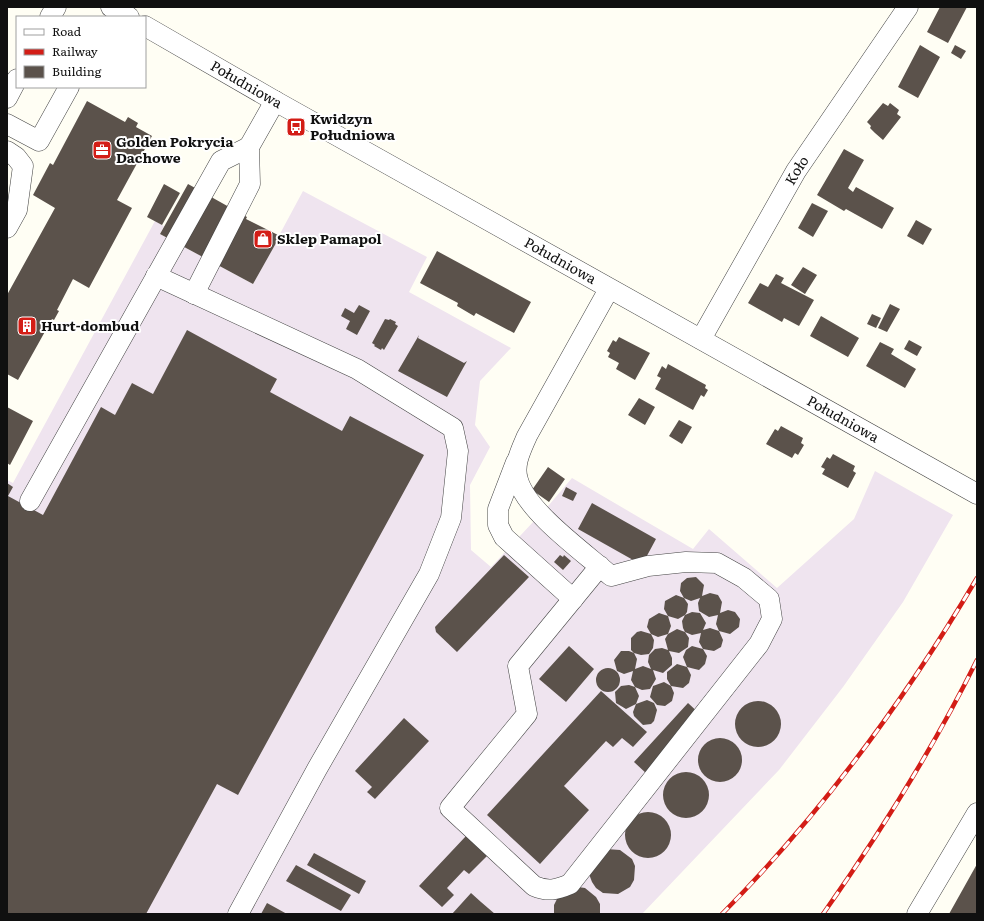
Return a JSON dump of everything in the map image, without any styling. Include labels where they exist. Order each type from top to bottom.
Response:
[{"type":"street","points":[[51,16],[56,7]]},
{"type":"street","points":[[111,7],[127,16]]},
{"type":"street","name":"Koło","points":[[700,339],[796,171],[907,8]]},
{"type":"street","name":"Południowa","points":[[146,27],[609,289],[977,494]]},
{"type":"street","points":[[7,98],[16,81]]},
{"type":"street","points":[[7,124],[39,141],[68,88]]},
{"type":"street","points":[[194,294],[250,184],[250,147],[275,101]]},
{"type":"street","points":[[30,501],[220,161],[250,147]]},
{"type":"street","points":[[7,151],[16,157],[23,166],[17,210],[7,228]]},
{"type":"street","points":[[156,276],[357,369],[453,428],[458,451],[451,518],[429,574],[317,769],[238,914]]},
{"type":"street","points":[[573,599],[504,537],[498,525],[498,509],[527,436],[609,289]]},
{"type":"street","points":[[517,460],[517,480],[526,497],[540,514],[600,566],[611,576],[648,566],[686,562],[717,563],[744,578],[769,599],[772,619],[759,644],[570,884],[555,890],[544,890],[534,886],[450,808],[527,714],[518,666],[600,566]]},
{"type":"street","points":[[917,914],[977,813]]},
{"type":"shaded area","points":[[303,191],[427,257],[409,292],[511,348],[480,381],[475,425],[490,447],[470,485],[471,550],[491,567],[572,478],[693,549],[709,529],[777,588],[854,519],[875,471],[953,515],[903,602],[843,687],[779,770],[642,914],[7,914],[7,480],[13,483],[155,221],[164,226],[160,234],[253,284]]},
{"type":"building","points":[[940,7],[967,7],[948,43],[927,32]]},
{"type":"building","points":[[920,45],[940,57],[918,98],[898,87]]},
{"type":"building","points":[[955,45],[966,51],[961,59],[951,53]]},
{"type":"building","points":[[87,101],[125,122],[128,117],[138,123],[136,127],[152,136],[117,200],[132,208],[89,288],[73,279],[57,310],[59,311],[54,320],[52,319],[18,380],[7,374],[7,295],[55,208],[33,195],[50,163],[53,165]]},
{"type":"building","points":[[883,103],[888,106],[890,103],[899,110],[897,114],[901,117],[883,140],[870,128],[871,126],[867,122]]},
{"type":"building","points":[[844,149],[864,160],[848,188],[853,192],[856,187],[894,208],[882,229],[846,209],[844,211],[817,195]]},
{"type":"building","points":[[164,184],[180,193],[162,225],[147,217]]},
{"type":"building","points":[[188,184],[247,217],[246,219],[280,236],[253,284],[160,234]]},
{"type":"building","points":[[812,203],[828,211],[813,237],[798,228]]},
{"type":"building","points":[[916,220],[932,229],[923,245],[907,236]]},
{"type":"building","points":[[437,251],[531,302],[514,333],[476,313],[474,316],[457,306],[458,303],[420,283]]},
{"type":"building","points":[[803,267],[817,275],[805,294],[791,285]]},
{"type":"building","points":[[776,274],[784,278],[781,283],[814,300],[799,326],[784,318],[782,322],[748,303],[760,283],[768,287]]},
{"type":"building","points":[[890,304],[900,309],[887,332],[878,328]]},
{"type":"building","points":[[359,305],[370,311],[357,335],[346,329],[350,321],[341,316],[345,308],[354,313]]},
{"type":"building","points":[[872,314],[881,318],[876,328],[867,324]]},
{"type":"building","points":[[821,316],[859,338],[848,357],[810,336]]},
{"type":"building","points":[[385,319],[390,319],[396,322],[395,324],[398,326],[384,350],[382,348],[381,350],[372,343]]},
{"type":"building","points":[[187,330],[277,379],[270,392],[342,431],[350,416],[424,455],[238,795],[217,784],[146,914],[7,914],[7,483],[13,487],[8,496],[43,515],[101,407],[115,415],[132,383],[153,394]]},
{"type":"building","points":[[419,335],[418,338],[464,363],[467,361],[447,397],[398,371]]},
{"type":"building","points":[[619,337],[650,353],[635,380],[616,369],[619,363],[608,357],[610,353],[607,351],[613,340],[616,342]]},
{"type":"building","points":[[909,340],[922,347],[917,356],[904,349]]},
{"type":"building","points":[[880,342],[894,349],[891,354],[916,369],[905,388],[866,366]]},
{"type":"building","points":[[668,364],[706,385],[705,388],[708,390],[704,397],[701,395],[693,410],[655,389],[661,378],[657,376],[662,366],[666,369]]},
{"type":"building","points":[[639,398],[655,407],[645,425],[628,415]]},
{"type":"building","points":[[7,407],[33,421],[10,465],[7,463]]},
{"type":"building","points":[[679,420],[692,427],[682,444],[669,436]]},
{"type":"building","points":[[781,426],[803,438],[801,443],[804,445],[798,455],[795,453],[792,458],[766,444],[775,429],[778,431]]},
{"type":"building","points":[[833,454],[855,466],[853,471],[856,473],[848,488],[822,474],[825,469],[821,467],[827,457],[830,459]]},
{"type":"building","points":[[548,467],[565,479],[549,502],[532,490]]},
{"type":"building","points":[[566,487],[577,493],[573,501],[562,496]]},
{"type":"building","points":[[592,503],[656,539],[642,565],[578,529]]},
{"type":"building","points":[[504,555],[529,577],[457,652],[436,632],[435,627]]},
{"type":"building","points":[[560,555],[563,557],[564,555],[571,561],[563,570],[554,562]]},
{"type":"building","points":[[696,577],[704,585],[702,596],[710,593],[718,595],[722,602],[720,613],[728,610],[735,612],[740,619],[739,627],[730,634],[719,631],[716,624],[718,615],[709,617],[699,611],[698,603],[700,598],[691,601],[684,598],[680,591],[681,583],[687,578]]},
{"type":"building","points":[[676,595],[684,598],[688,604],[685,615],[678,619],[668,616],[664,609],[665,601]]},
{"type":"building","points":[[692,612],[700,613],[706,623],[703,630],[710,628],[719,631],[723,640],[721,647],[714,651],[703,649],[699,642],[701,633],[692,635],[685,632],[682,621],[685,615]]},
{"type":"building","points":[[659,613],[668,616],[671,626],[668,634],[658,637],[651,634],[647,627],[649,619]]},
{"type":"building","points":[[677,629],[685,632],[689,638],[688,647],[679,653],[669,651],[672,658],[672,665],[663,673],[653,670],[656,679],[650,689],[642,690],[635,687],[631,680],[633,671],[624,674],[617,671],[614,660],[621,651],[629,651],[634,653],[637,659],[635,669],[643,666],[651,669],[648,662],[649,655],[655,649],[662,648],[668,650],[665,639],[668,634]]},
{"type":"building","points":[[641,631],[651,634],[654,640],[653,648],[649,654],[641,655],[634,653],[631,650],[631,638],[637,632]]},
{"type":"building","points":[[569,646],[594,669],[566,702],[539,679]]},
{"type":"building","points":[[692,646],[703,649],[707,656],[705,664],[699,670],[687,667],[683,657],[686,650]]},
{"type":"building","points":[[677,664],[687,667],[691,675],[689,683],[683,688],[671,686],[667,679],[667,672]]},
{"type":"building","points":[[608,668],[613,669],[619,675],[619,685],[613,691],[608,692],[603,691],[597,685],[596,680],[597,675],[603,669]]},
{"type":"building","points":[[664,682],[671,686],[674,693],[672,701],[665,706],[657,705],[650,697],[653,686]]},
{"type":"building","points":[[629,685],[635,687],[639,696],[636,704],[626,709],[616,703],[615,692],[621,686]]},
{"type":"building","points":[[601,691],[647,732],[633,747],[622,738],[613,747],[606,741],[564,786],[589,810],[540,864],[487,815]]},
{"type":"building","points":[[647,700],[654,703],[657,710],[654,721],[651,724],[643,725],[634,716],[633,712],[636,704]]},
{"type":"building","points":[[754,701],[762,701],[771,705],[777,711],[781,724],[777,737],[771,743],[762,747],[754,747],[745,743],[739,737],[735,728],[735,720],[739,711],[745,705]]},
{"type":"building","points":[[688,703],[702,716],[648,775],[634,762]]},
{"type":"building","points":[[404,718],[429,741],[375,799],[367,792],[372,787],[355,771]]},
{"type":"building","points":[[716,738],[724,738],[736,744],[742,756],[742,764],[736,776],[724,782],[716,782],[704,776],[698,764],[698,756],[704,744]]},
{"type":"building","points":[[686,772],[699,776],[705,782],[709,795],[705,808],[699,814],[686,818],[673,814],[667,808],[663,795],[667,782],[673,776]]},
{"type":"building","points":[[644,812],[652,812],[661,816],[667,822],[671,835],[667,848],[661,854],[652,858],[644,858],[635,854],[629,848],[625,839],[625,831],[629,822],[635,816]]},
{"type":"building","points":[[466,836],[487,856],[469,874],[464,870],[447,888],[454,895],[442,907],[419,886]]},
{"type":"building","points":[[606,849],[620,850],[632,859],[635,866],[634,880],[630,887],[618,894],[603,893],[596,888],[589,874]]},
{"type":"building","points":[[314,853],[366,881],[359,894],[307,865]]},
{"type":"building","points":[[977,864],[977,914],[949,914]]},
{"type":"building","points":[[296,865],[351,895],[341,911],[286,881]]},
{"type":"building","points":[[578,887],[585,888],[596,897],[600,904],[600,914],[554,914],[554,905],[558,897]]},
{"type":"building","points":[[471,893],[481,902],[495,914],[452,914]]},
{"type":"building","points":[[267,903],[287,914],[261,914]]},
{"type":"railway","points":[[722,914],[759,876],[794,836],[860,754],[921,668],[977,578]]},
{"type":"railway","points":[[823,914],[865,853],[905,790],[942,726],[977,660]]},
{"type":"place","name":"Kwidzyn Południowa","points":[[296,127]]},
{"type":"place","name":"Golden Pokrycia Dachowe","points":[[102,150]]},
{"type":"place","name":"Sklep Pamapol","points":[[263,239]]},
{"type":"place","name":"Hurt-dombud","points":[[27,326]]}]
